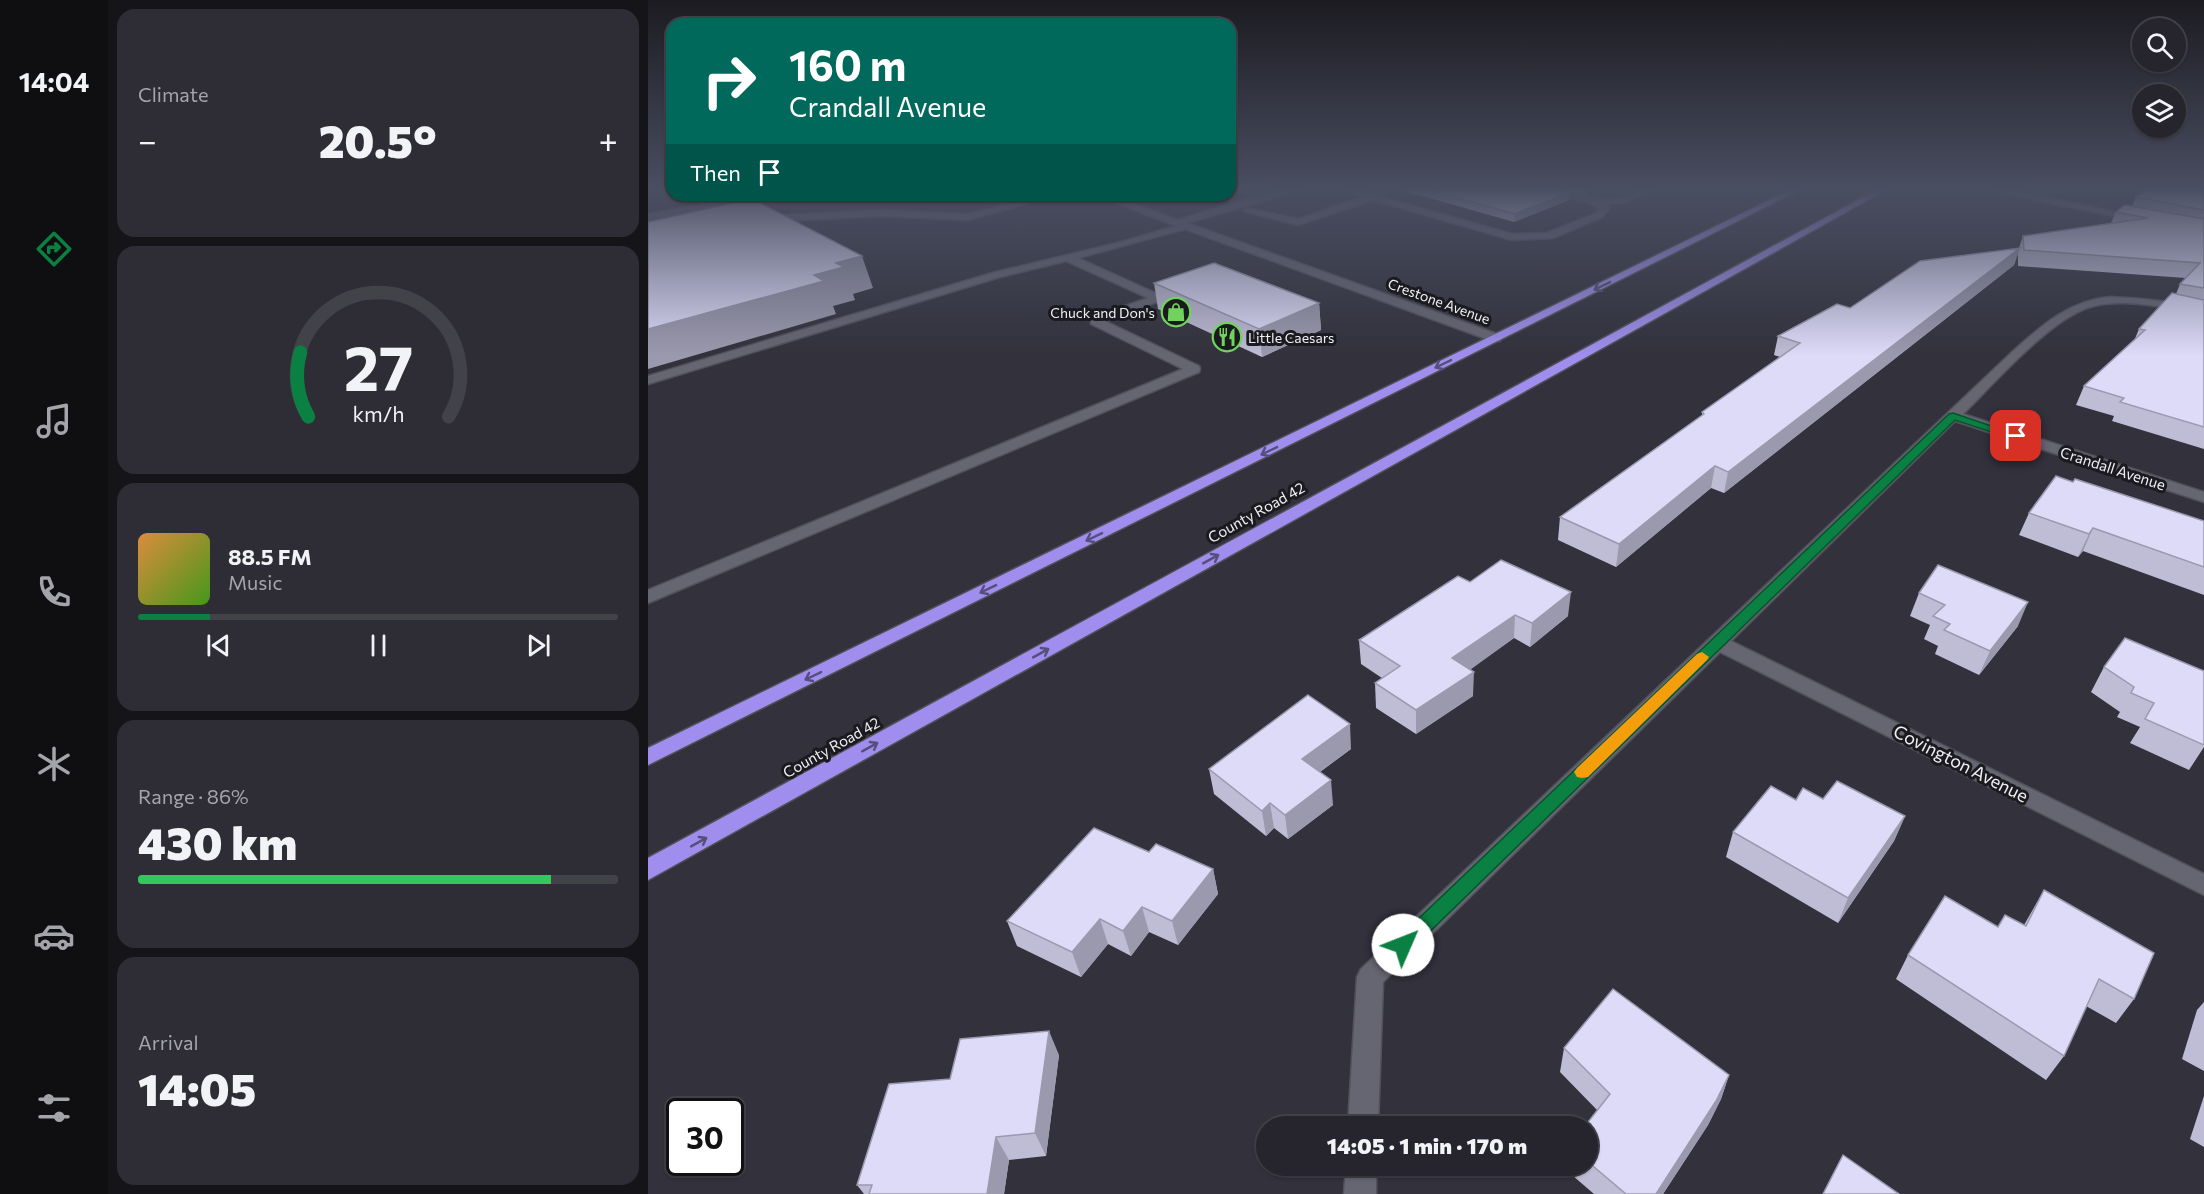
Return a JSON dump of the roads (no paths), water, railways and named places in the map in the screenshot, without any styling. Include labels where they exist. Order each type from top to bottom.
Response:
[{"type":"highway","points":[[648,758],[1685,245]]},
{"type":"highway","name":"County Road 42","points":[[648,870],[1783,245]]},
{"type":"street","points":[[648,380],[996,275],[1117,245]]},
{"type":"street","name":"Crestone Avenue","points":[[1237,245],[1496,338]]},
{"type":"street","points":[[648,597],[1194,369],[1095,321],[1158,298],[1068,258]]},
{"type":"street","points":[[1363,1116],[1370,977],[1953,416],[2050,326],[2086,304],[2120,301],[2204,312]]},
{"type":"street","name":"Crandall Avenue","points":[[1953,416],[2204,497]]},
{"type":"street","name":"Covington Avenue","points":[[1718,642],[2204,885]]},
{"type":"street","points":[[1360,1194],[1361,1176]]},
{"type":"place","name":"Chuck and Don's","points":[[1176,312]]},
{"type":"place","name":"Little Caesars","points":[[1227,337]]}]
